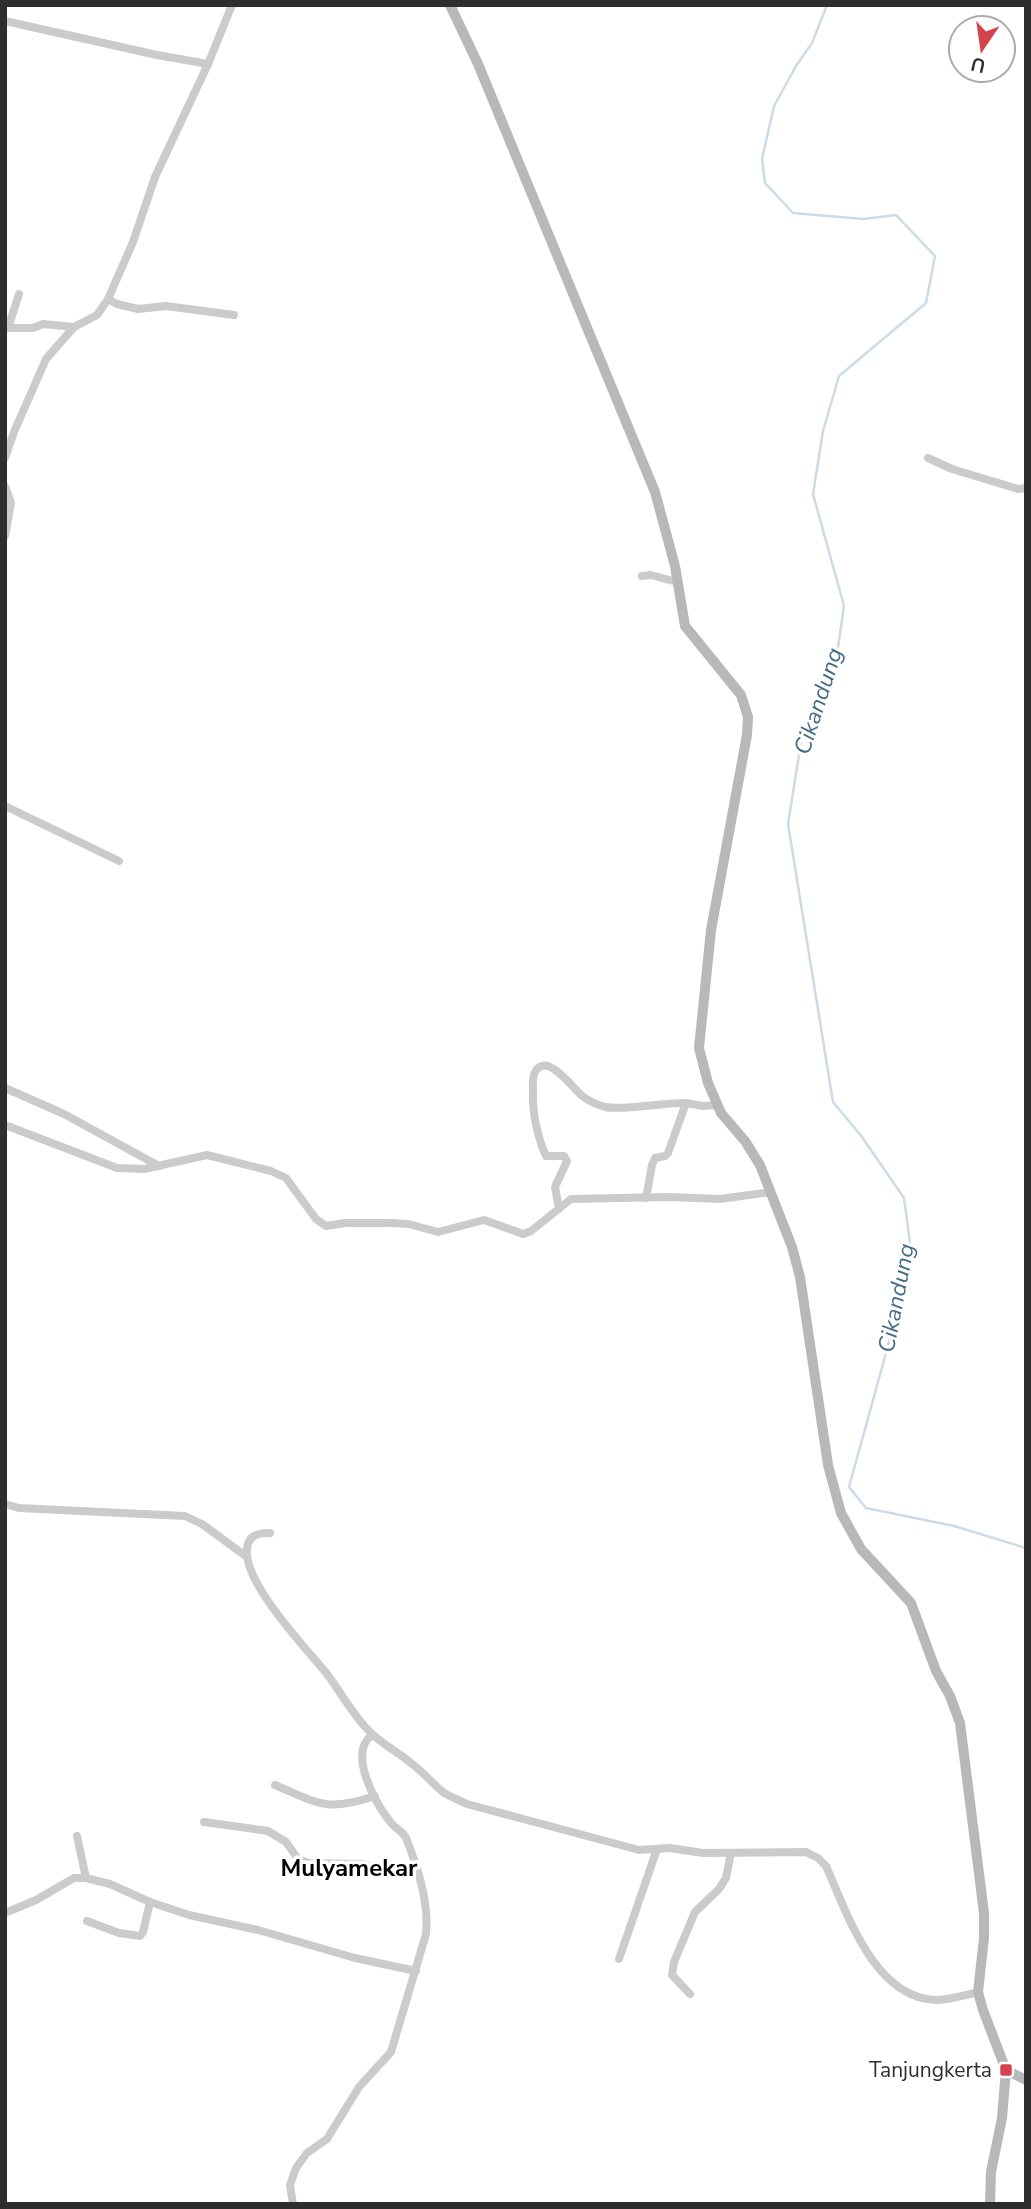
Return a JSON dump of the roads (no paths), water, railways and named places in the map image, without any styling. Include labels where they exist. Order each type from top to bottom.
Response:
[{"type":"street","points":[[5,458],[46,359],[74,327],[97,314],[108,299],[155,177],[208,64],[232,5]]},
{"type":"street","points":[[450,5],[478,64],[662,511],[685,626],[741,695],[748,717],[711,930],[700,1027],[700,1056],[717,1105],[756,1155],[792,1247],[800,1277],[828,1465],[841,1513],[861,1549],[911,1603],[936,1671],[950,1696],[960,1723],[984,1913],[985,1938],[978,1992],[1006,2070],[1002,2118],[991,2172],[990,2204]]},
{"type":"street","points":[[5,20],[208,64]]},
{"type":"street","points":[[19,294],[7,328],[33,328],[43,324],[74,327]]},
{"type":"street","points":[[108,299],[138,309],[166,306],[234,315]]},
{"type":"street","points":[[928,458],[971,475],[1018,489],[1026,488]]},
{"type":"street","points":[[5,486],[11,503],[5,536]]},
{"type":"street","points":[[642,576],[651,575],[677,582]]},
{"type":"street","points":[[5,806],[119,861]]},
{"type":"street","points":[[559,1209],[555,1187],[567,1161],[564,1156],[546,1156],[541,1146],[532,1100],[534,1073],[537,1069],[547,1066],[556,1070],[582,1095],[604,1107],[686,1103],[717,1105]]},
{"type":"street","points":[[5,1088],[64,1114],[159,1167]]},
{"type":"street","points":[[646,1198],[652,1165],[655,1158],[667,1155],[686,1103]]},
{"type":"street","points":[[5,1125],[117,1168],[159,1167],[207,1155],[281,1174],[316,1219],[326,1226],[345,1223],[409,1224],[438,1232],[484,1220],[523,1234],[531,1231],[571,1199],[720,1199],[771,1192]]},
{"type":"street","points":[[5,1504],[19,1508],[184,1516],[202,1524],[247,1557]]},
{"type":"street","points":[[270,1533],[261,1532],[251,1538],[247,1545],[251,1574],[372,1735],[429,1777],[445,1794],[467,1804],[639,1850],[670,1848],[703,1853],[806,1852],[826,1866],[871,1961],[887,1977],[908,1992],[934,2000],[978,1992]]},
{"type":"street","points":[[293,2204],[290,2185],[296,2168],[307,2153],[327,2139],[359,2087],[391,2052],[426,1934],[428,1916],[405,1834],[391,1823],[365,1778],[362,1759],[364,1744],[372,1735]]},
{"type":"street","points":[[275,1785],[321,1805],[335,1806],[375,1796]]},
{"type":"street","points":[[204,1822],[268,1831],[286,1842],[298,1858],[308,1863],[365,1864],[391,1871],[416,1870]]},
{"type":"street","points":[[77,1836],[86,1878]]},
{"type":"street","points":[[619,1959],[657,1849]]},
{"type":"street","points":[[690,1994],[672,1975],[674,1962],[695,1912],[719,1889],[726,1878],[731,1853]]},
{"type":"street","points":[[5,1913],[36,1900],[74,1878],[86,1878],[110,1884],[149,1902],[189,1915],[416,1971]]},
{"type":"street","points":[[87,1921],[119,1933],[140,1936],[149,1902]]},
{"type":"street","points":[[1006,2070],[1026,2080]]},
{"type":"waterway","name":"Cikandung","points":[[827,5],[812,43],[774,106],[762,159],[765,183],[793,213],[863,219],[896,215],[935,256],[926,303],[839,376],[823,431],[813,494],[844,606],[838,647],[802,736],[788,824],[833,1102],[862,1137],[904,1198],[910,1243],[897,1313],[849,1487],[866,1508],[954,1526],[1026,1548]]},
{"type":"place","name":"Tanjungkerta","points":[[1006,2070]]},
{"type":"district","name":"Mulyamekar","points":[[349,1868]]}]
